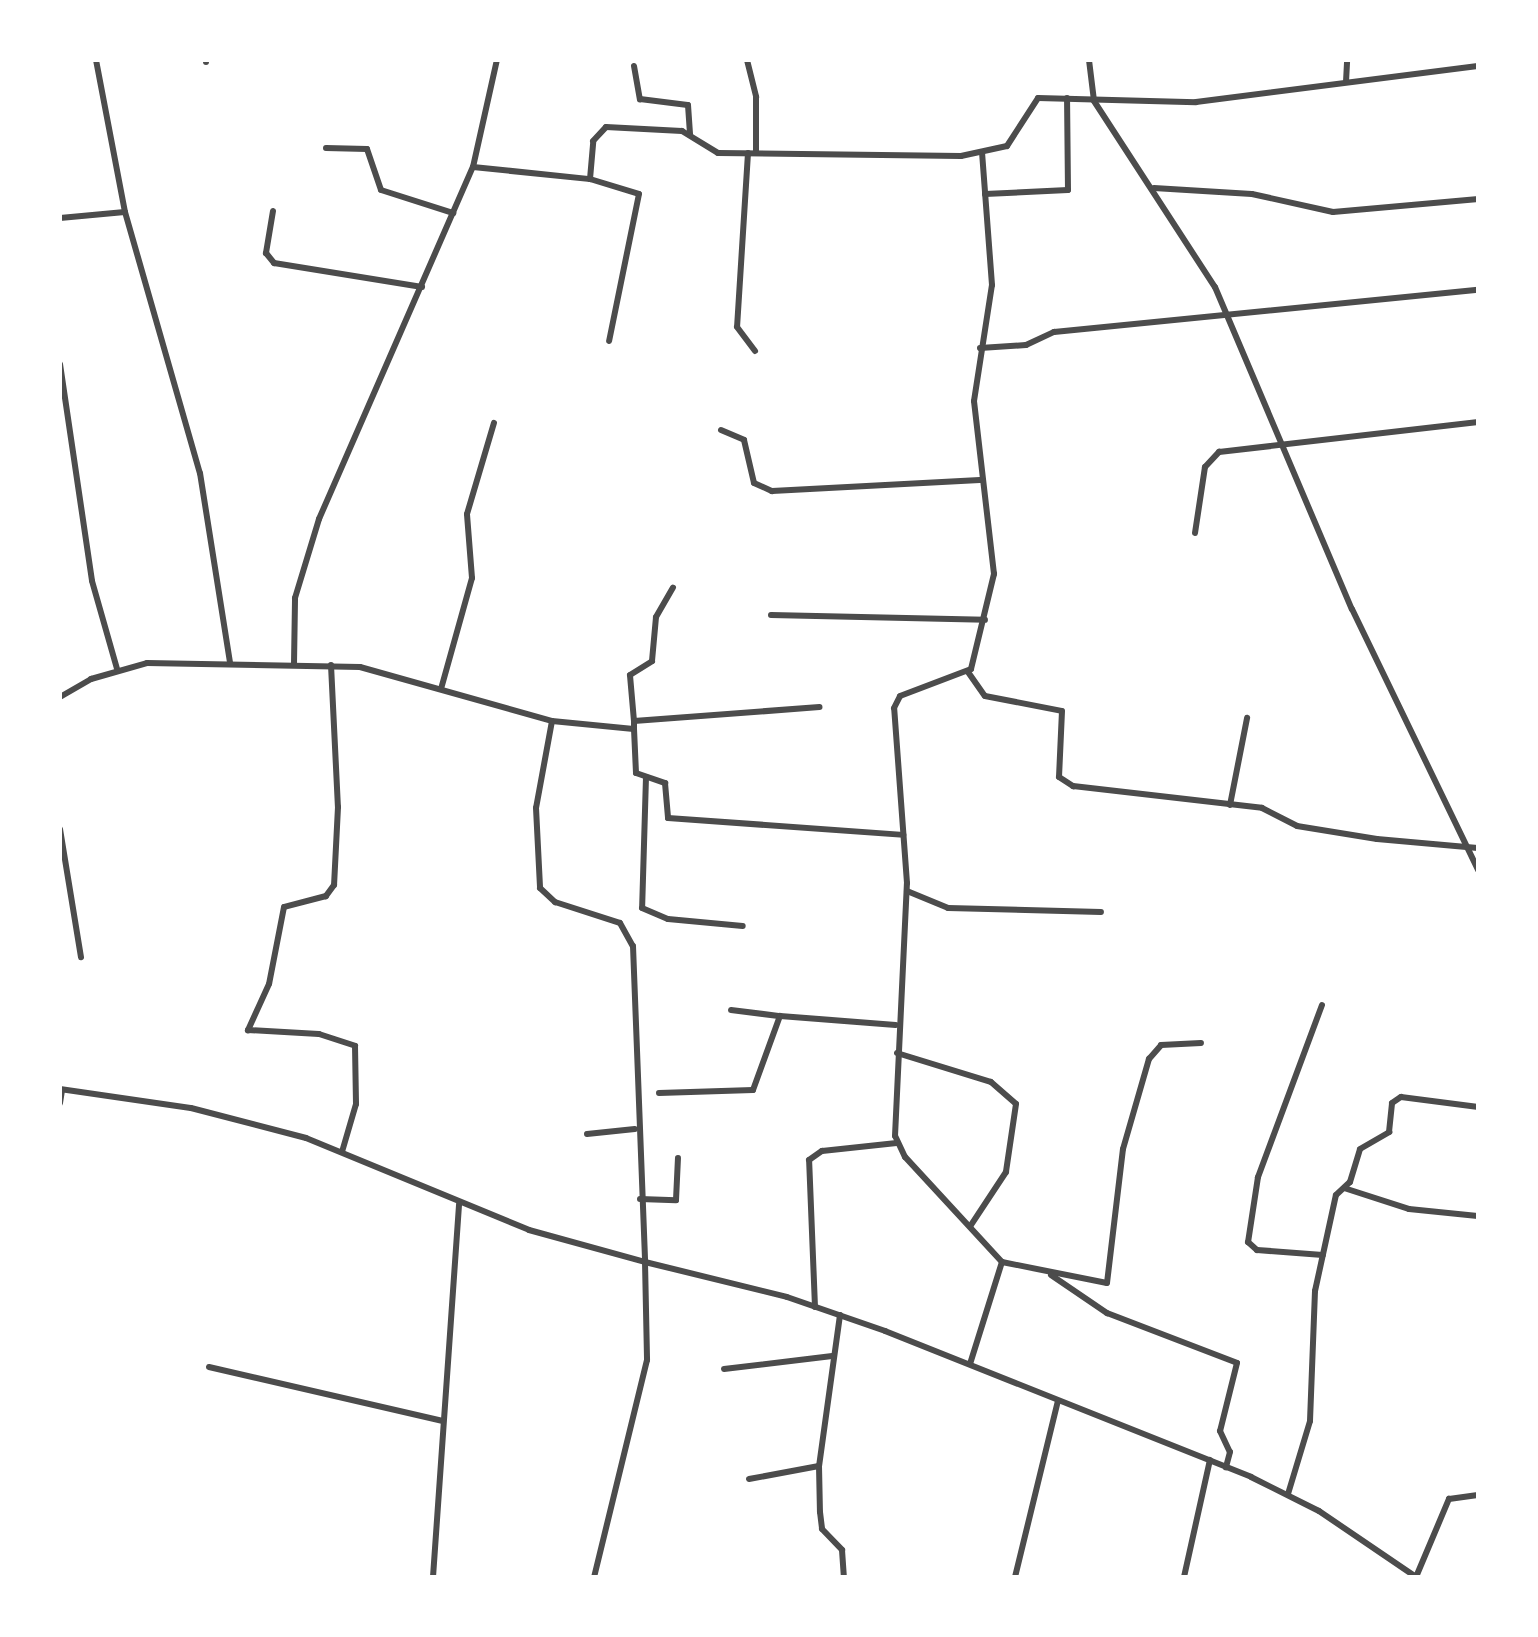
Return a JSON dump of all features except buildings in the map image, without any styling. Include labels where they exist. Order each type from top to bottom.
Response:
[{"type":"street","points":[[96,60],[125,212],[200,473],[230,663]]},
{"type":"street","points":[[294,664],[296,598],[319,519],[473,168],[497,60]]},
{"type":"street","points":[[747,60],[756,97],[737,327],[755,351]]},
{"type":"street","points":[[1089,60],[1094,100],[1200,259],[1286,446],[1352,609],[1478,870]]},
{"type":"street","points":[[1346,82],[1348,60]]},
{"type":"street","points":[[634,66],[640,99],[688,106],[690,135]]},
{"type":"street","points":[[590,178],[599,130],[690,135],[718,153],[982,153],[1016,138],[1038,98],[1196,102],[1478,66]]},
{"type":"street","points":[[985,194],[1068,190],[1066,98]]},
{"type":"street","points":[[326,148],[367,150],[381,190],[453,213]]},
{"type":"street","points":[[982,153],[992,285],[974,400],[980,480],[995,550],[985,620],[968,672],[894,702],[906,891],[896,1025],[897,1143],[1002,1262],[1051,1276],[1108,1282],[1123,1149],[1150,1059],[1161,1045],[1202,1043]]},
{"type":"street","points":[[473,168],[590,178],[640,194],[609,340]]},
{"type":"street","points":[[1154,188],[1252,194],[1333,212],[1478,200]]},
{"type":"street","points":[[60,218],[125,212]]},
{"type":"street","points":[[273,212],[270,261],[422,286]]},
{"type":"street","points":[[980,348],[1224,313],[1478,290]]},
{"type":"street","points":[[60,364],[92,581],[117,669]]},
{"type":"street","points":[[1195,533],[1210,459],[1219,452],[1478,422]]},
{"type":"street","points":[[441,689],[472,578],[468,514],[494,423]]},
{"type":"street","points":[[721,430],[744,440],[754,483],[772,491],[980,480]]},
{"type":"street","points":[[673,588],[656,617],[652,661],[632,671],[636,773],[667,785],[668,818],[903,836]]},
{"type":"street","points":[[771,616],[985,620]]},
{"type":"street","points":[[60,697],[117,669],[230,663],[378,669],[552,721],[634,725],[819,707]]},
{"type":"street","points":[[331,666],[338,807],[334,886],[326,896],[284,907],[269,984],[248,1030],[320,1034],[355,1046],[356,1104],[342,1152]]},
{"type":"street","points":[[968,672],[985,696],[1062,711],[1058,768],[1068,784],[1262,808],[1297,826],[1478,848]]},
{"type":"street","points":[[1230,804],[1247,718]]},
{"type":"street","points":[[552,721],[536,808],[537,874],[555,902],[620,924],[630,934],[646,1360],[594,1577]]},
{"type":"street","points":[[646,776],[642,908],[668,918],[744,926]]},
{"type":"street","points":[[60,829],[82,957]]},
{"type":"street","points":[[906,891],[948,908],[1102,912]]},
{"type":"street","points":[[1322,1005],[1258,1177],[1248,1242],[1257,1250],[1323,1255]]},
{"type":"street","points":[[730,1010],[896,1025]]},
{"type":"street","points":[[659,1093],[753,1090],[780,1016]]},
{"type":"street","points":[[896,1054],[991,1082],[1016,1104],[1006,1172],[971,1226]]},
{"type":"street","points":[[60,1102],[61,1090],[192,1108],[342,1152],[459,1204],[645,1262],[840,1315],[1288,1494],[1416,1577],[1450,1500],[1478,1495]]},
{"type":"street","points":[[1288,1494],[1310,1421],[1314,1306],[1323,1255],[1343,1188],[1360,1149],[1390,1132],[1392,1104],[1401,1096],[1478,1107]]},
{"type":"street","points":[[587,1134],[636,1130]]},
{"type":"street","points":[[816,1307],[809,1160],[822,1150],[897,1143]]},
{"type":"street","points":[[640,1199],[676,1200],[678,1158]]},
{"type":"street","points":[[1343,1188],[1409,1209],[1478,1216]]},
{"type":"street","points":[[433,1577],[459,1204]]},
{"type":"street","points":[[970,1364],[1002,1262]]},
{"type":"street","points":[[1051,1276],[1108,1313],[1238,1363],[1220,1431],[1230,1452],[1226,1466]]},
{"type":"street","points":[[840,1315],[819,1466],[822,1529],[842,1550],[844,1577]]},
{"type":"street","points":[[724,1369],[832,1356]]},
{"type":"street","points":[[209,1367],[443,1421]]},
{"type":"street","points":[[1015,1577],[1058,1401]]},
{"type":"street","points":[[1184,1577],[1210,1460]]},
{"type":"street","points":[[750,1479],[819,1466]]}]
